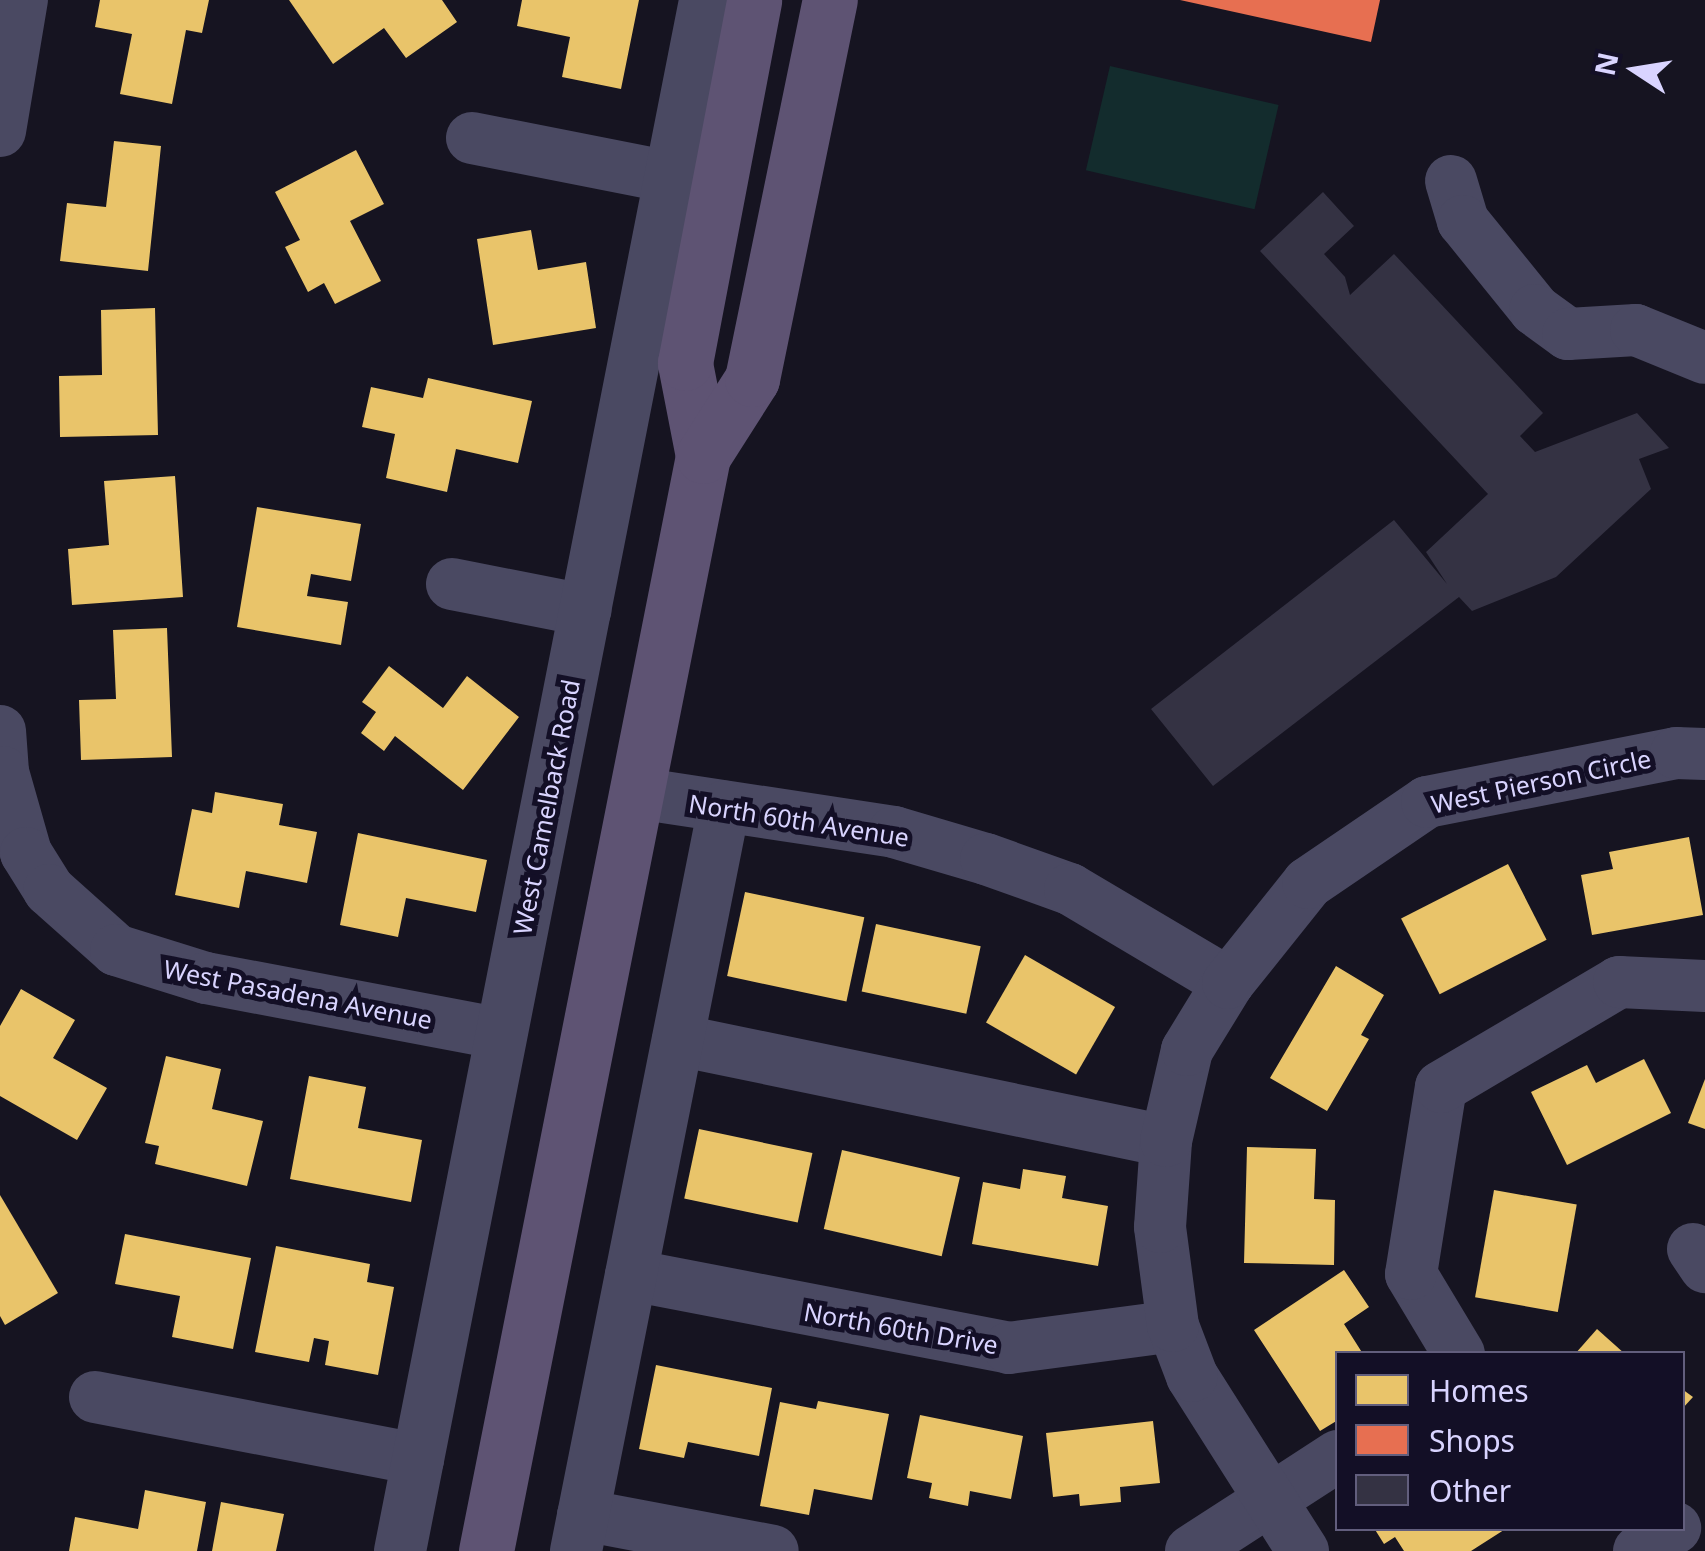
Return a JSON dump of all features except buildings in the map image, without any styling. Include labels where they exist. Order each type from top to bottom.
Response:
[{"type":"main road","name":"West Camelback Road","points":[[703,456],[685,363],[716,68],[754,0]]},
{"type":"main road","name":"West Camelback Road","points":[[486,1551],[703,456],[752,379],[830,0]]},
{"type":"street","points":[[0,131],[22,0]]},
{"type":"street","name":"West Camelback Road","points":[[400,1551],[670,177],[716,68],[705,0]]},
{"type":"street","points":[[472,138],[670,177]]},
{"type":"street","points":[[1451,180],[1463,221],[1535,310],[1568,334],[1636,330],[1705,358]]},
{"type":"street","points":[[452,584],[585,610]]},
{"type":"street","name":"West Pasadena Avenue","points":[[0,731],[3,772],[26,853],[48,890],[116,950],[172,970],[501,1034]]},
{"type":"street","name":"West Pierson Circle","points":[[1303,1551],[1192,1376],[1172,1326],[1160,1227],[1166,1141],[1187,1050],[1228,982],[1308,883],[1428,802],[1676,753],[1705,754]]},
{"type":"street","name":"North 60th Avenue","points":[[637,793],[894,832],[986,858],[1070,889],[1228,982]]},
{"type":"street","points":[[724,807],[580,1533],[772,1551]]},
{"type":"street","points":[[1457,1351],[1410,1274],[1441,1087],[1620,982],[1705,986]]},
{"type":"street","points":[[678,1040],[1166,1141]]},
{"type":"street","name":"North 60th Drive","points":[[631,1275],[1009,1348],[1172,1326]]},
{"type":"street","points":[[94,1397],[418,1459]]},
{"type":"street","points":[[1192,1551],[1335,1458]]},
{"type":"street","points":[[1639,1551],[1670,1531]]},
{"type":"green space","points":[[1110,66],[1279,105],[1254,209],[1086,170]]}]
